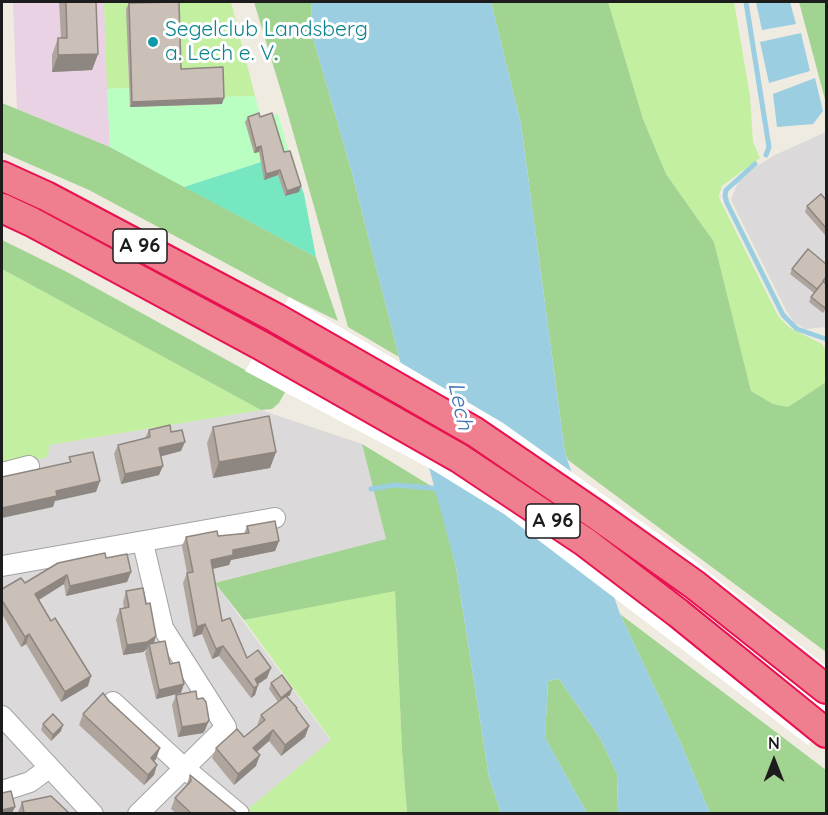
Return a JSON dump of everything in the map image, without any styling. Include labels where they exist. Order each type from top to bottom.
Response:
[{"type":"highway","name":"A 96","points":[[2,176],[46,196],[276,318],[475,432],[694,585],[826,689]]},
{"type":"highway","name":"A 96","points":[[2,208],[260,345],[459,458],[585,542],[825,731]]},
{"type":"street","points":[[2,473],[28,466]]},
{"type":"street","points":[[2,566],[275,518]]},
{"type":"street","points":[[138,813],[225,727],[163,628],[143,543]]},
{"type":"street","points":[[113,702],[183,767],[239,813]]},
{"type":"street","points":[[2,716],[93,813]]},
{"type":"street","points":[[2,790],[30,782],[49,768]]},
{"type":"shaded area","points":[[13,2],[104,2],[110,147],[17,109]]},
{"type":"shaded area","points":[[826,132],[826,327],[805,329],[794,322],[786,310],[731,200],[738,182],[757,166],[775,155]]},
{"type":"shaded area","points":[[261,410],[362,444],[386,539],[215,583],[331,741],[249,809],[253,813],[2,813],[2,467],[49,445]]},
{"type":"green space","points":[[104,2],[143,2],[143,8],[127,9],[129,88],[107,89]]},
{"type":"green space","points":[[178,2],[231,2],[255,96],[222,97],[179,74]]},
{"type":"green space","points":[[254,2],[311,2],[312,34],[352,173],[399,357],[348,327]]},
{"type":"green space","points":[[491,2],[608,2],[643,119],[666,174],[714,242],[751,391],[773,404],[788,407],[826,382],[826,652],[568,460],[565,453],[521,124]]},
{"type":"green space","points":[[608,2],[734,2],[750,96],[753,142],[760,158],[722,186],[720,200],[778,316],[790,328],[822,344],[826,350],[826,382],[788,407],[773,404],[751,391],[714,242],[666,174],[643,119]]},
{"type":"green space","points":[[799,2],[826,2],[826,103]]},
{"type":"green space","points":[[129,88],[131,107],[222,104],[222,97],[255,96],[261,118],[278,114],[289,153],[184,187],[110,147],[107,89]]},
{"type":"green space","points":[[2,103],[110,147],[316,257],[338,321],[89,190],[2,152]]},
{"type":"green space","points":[[289,153],[304,194],[316,257],[184,187]]},
{"type":"green space","points":[[2,240],[67,272],[285,392],[279,403],[272,409],[261,410],[2,269]]},
{"type":"green space","points":[[2,269],[261,410],[49,445],[48,457],[2,467]]},
{"type":"green space","points":[[362,444],[436,489],[456,567],[489,777],[501,813],[407,813],[395,591],[244,620],[215,583],[386,539]]},
{"type":"green space","points":[[395,590],[407,813],[253,814],[248,809],[331,740],[244,620]]},
{"type":"green space","points":[[620,614],[826,770],[826,813],[710,813],[679,739]]},
{"type":"green space","points":[[559,679],[600,738],[617,774],[618,811],[622,813],[587,813],[545,738],[548,681]]},
{"type":"water","name":"Lech","points":[[311,2],[491,2],[521,124],[565,453],[620,614],[679,739],[710,813],[622,814],[618,811],[617,774],[600,738],[559,679],[548,681],[545,738],[587,813],[501,813],[489,777],[456,567],[352,173],[312,34]]},
{"type":"water","points":[[756,2],[790,2],[796,24],[762,30]]},
{"type":"water","points":[[801,33],[810,71],[769,83],[760,42]]},
{"type":"water","points":[[815,78],[823,111],[813,124],[777,127],[773,94]]},
{"type":"pier","points":[[289,297],[503,423],[681,550],[826,666],[826,726],[823,730],[808,745],[504,514],[431,469],[245,371]]},
{"type":"building","points":[[66,2],[96,2],[98,54],[58,55],[58,38],[67,38]]},
{"type":"building","name":"Segelclub Landsberg a. Lech e. V.","points":[[179,2],[181,69],[223,67],[224,98],[132,102],[129,3]]},
{"type":"building","points":[[259,113],[260,117],[272,113],[284,152],[290,151],[301,186],[287,191],[280,170],[266,174],[261,146],[256,148],[248,117]]},
{"type":"building","points":[[821,194],[826,200],[826,228],[807,206]]},
{"type":"building","points":[[808,249],[826,264],[826,277],[823,281],[826,284],[825,308],[811,297],[823,282],[817,289],[792,269]]},
{"type":"building","points":[[269,416],[276,452],[219,462],[213,427]]},
{"type":"building","points":[[170,425],[171,432],[182,430],[185,442],[159,448],[163,466],[125,474],[118,445],[150,437],[149,430]]},
{"type":"building","points":[[93,452],[100,481],[56,491],[57,496],[2,508],[2,477],[71,462],[69,457]]},
{"type":"building","points":[[275,521],[279,541],[233,550],[233,555],[211,560],[222,621],[230,618],[247,658],[258,650],[271,668],[255,679],[258,685],[254,688],[223,646],[216,649],[205,624],[197,627],[187,573],[193,572],[186,537],[217,531],[218,536],[249,533],[247,526]]},
{"type":"building","points":[[105,553],[106,558],[127,554],[131,572],[70,586],[67,575],[35,594],[51,621],[55,618],[91,676],[65,692],[29,634],[25,637],[2,603],[2,589],[21,578],[25,583],[58,563]]},
{"type":"building","points":[[143,588],[146,604],[150,603],[156,636],[147,642],[127,645],[120,609],[129,607],[126,591]]},
{"type":"building","points":[[165,641],[170,664],[179,662],[184,684],[159,690],[149,644]]},
{"type":"building","points":[[282,675],[292,689],[281,698],[271,683]]},
{"type":"building","points":[[196,691],[197,699],[203,698],[206,702],[209,720],[207,723],[182,727],[176,695]]},
{"type":"building","points":[[103,693],[160,748],[151,758],[157,765],[148,775],[83,714]]},
{"type":"building","points":[[286,696],[309,726],[285,745],[273,730],[253,748],[260,755],[238,774],[216,748],[237,729],[244,737],[265,720],[261,715]]},
{"type":"building","points":[[53,714],[63,725],[53,735],[43,724]]},
{"type":"building","points":[[190,775],[237,813],[191,813],[175,798],[191,781]]},
{"type":"building","points":[[11,791],[15,807],[2,810],[2,793]]},
{"type":"building","points":[[51,796],[69,813],[24,813],[22,802]]},
{"type":"waterway","points":[[746,2],[769,147],[766,155]]},
{"type":"waterway","points":[[755,164],[726,190],[727,203],[783,315],[797,329],[826,339]]},
{"type":"waterway","points":[[371,489],[395,485],[443,489]]},
{"type":"place","name":"Segelclub Landsberg a. Lech e. V.","points":[[153,42]]}]
